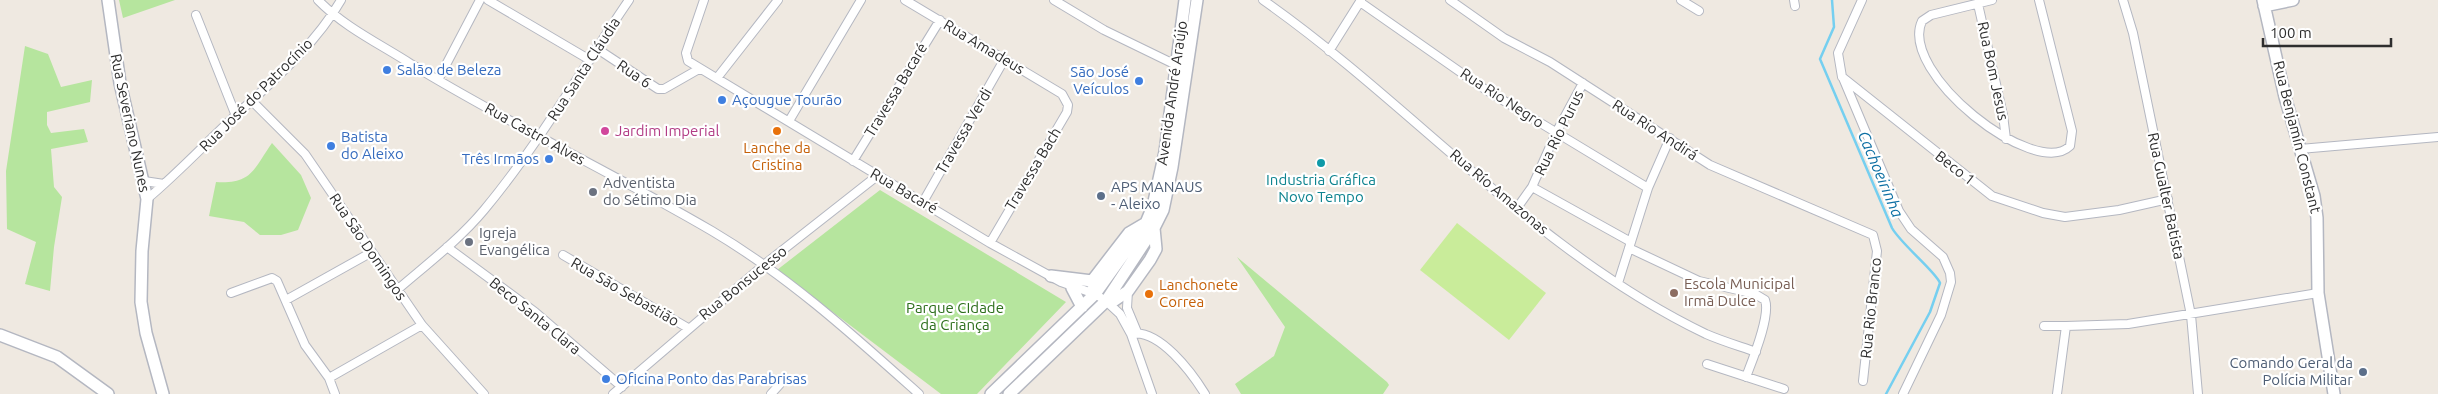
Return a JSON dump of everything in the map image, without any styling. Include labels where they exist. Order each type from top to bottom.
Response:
[{"type":"main road","name":"Rua Severiano Nunes","points":[[108,0],[120,83],[147,199],[142,251],[141,302],[146,333],[163,394]]},
{"type":"main road","name":"Avenida André Araújo","points":[[1009,394],[1106,300],[1150,226],[1165,152],[1185,0]]},
{"type":"main road","name":"Avenida André Araújo","points":[[991,394],[1095,294],[1163,210],[1172,167],[1197,0]]},
{"type":"main road","points":[[2264,3],[2293,0]]},
{"type":"main road","name":"Rua Benjamín Constant","points":[[2264,3],[2285,97],[2314,196],[2318,293],[2334,394]]},
{"type":"main road","points":[[1092,281],[1129,233],[1150,226],[1154,253],[1128,291],[1115,300],[1106,300]]},
{"type":"main road","points":[[1051,276],[1092,281]]},
{"type":"main road","points":[[1092,281],[1095,294]]},
{"type":"main road","points":[[1072,288],[1082,307]]},
{"type":"main road","points":[[0,335],[57,357],[108,394]]},
{"type":"street","name":"Rua Castro Alves","points":[[318,0],[333,15],[438,80],[712,231],[765,264],[818,305],[919,394]]},
{"type":"street","name":"Rua José do Patrocínio","points":[[147,199],[252,101],[310,42],[333,15],[341,0]]},
{"type":"street","points":[[438,80],[480,0]]},
{"type":"street","points":[[488,0],[590,60]]},
{"type":"street","name":"Rua Santa Cláudia","points":[[397,290],[447,247],[483,211],[540,137],[596,48],[629,0]]},
{"type":"street","points":[[699,69],[688,61],[686,53],[704,0]]},
{"type":"street","points":[[717,78],[778,0]]},
{"type":"street","points":[[789,120],[861,0]]},
{"type":"street","name":"Rua Amadeus","points":[[905,0],[1062,94]]},
{"type":"street","points":[[1054,0],[1104,30],[1176,65]]},
{"type":"street","name":"Rua Río Amazonas","points":[[1263,0],[1329,51],[1584,262],[1618,284],[1708,334],[1756,352]]},
{"type":"street","points":[[1273,8],[1278,0]]},
{"type":"street","name":"Rua Rio Andirá","points":[[1450,0],[1504,38],[1583,83],[1724,173],[1765,188],[1873,235]]},
{"type":"street","points":[[1681,0],[1699,11]]},
{"type":"street","points":[[1862,0],[1838,53],[1842,77],[1899,211],[1911,229],[1943,257],[1950,273],[1949,294],[1903,394]]},
{"type":"street","points":[[1992,0],[1926,17],[1920,25],[1919,37],[1925,61],[1942,85],[1986,126],[2006,139],[2033,149],[2054,152],[2062,151],[2070,146],[2072,131],[2039,0]]},
{"type":"street","name":"Rua Gualter Batista","points":[[2123,0],[2133,33],[2168,199],[2190,315],[2198,394]]},
{"type":"street","points":[[1329,51],[1360,1]]},
{"type":"street","name":"Rua Rio Negro","points":[[1360,1],[1486,90],[1648,188]]},
{"type":"street","name":"Rua Bom Jesus","points":[[1978,4],[2003,115],[2006,139]]},
{"type":"street","points":[[196,15],[236,116]]},
{"type":"street","name":"Travessa Bacaré","points":[[853,161],[940,20]]},
{"type":"street","name":"Rua 6","points":[[596,48],[658,90],[664,89],[699,69]]},
{"type":"street","name":"Travessa Verdi","points":[[923,202],[1004,60]]},
{"type":"street","name":"Rua Bacaré","points":[[699,69],[789,120],[877,176],[990,243],[1072,288],[1095,294],[1106,300],[1120,314],[1134,333]]},
{"type":"street","name":"Beco 1","points":[[1842,77],[1992,196],[2043,213],[2066,217],[2119,210],[2168,199]]},
{"type":"street","name":"Rua Rio Purus","points":[[1517,208],[1532,187],[1556,133],[1583,83]]},
{"type":"street","name":"Travessa Bach","points":[[990,243],[1067,112],[1068,104],[1062,94]]},
{"type":"street","name":"Rua São Domingos","points":[[252,101],[305,154],[422,325],[484,394]]},
{"type":"street","points":[[2300,149],[2438,137]]},
{"type":"street","points":[[1618,284],[1648,188],[1670,138]]},
{"type":"street","name":"Rua Bonsucesso","points":[[613,394],[765,264],[877,176]]},
{"type":"street","points":[[144,181],[164,184]]},
{"type":"street","points":[[1532,187],[1638,250],[1699,281],[1760,296],[1766,303],[1756,352],[1746,377]]},
{"type":"street","name":"Rua Rio Branco","points":[[1863,381],[1877,251],[1873,235]]},
{"type":"street","name":"Beco Santa Clara","points":[[447,247],[535,312],[622,387]]},
{"type":"street","points":[[286,300],[372,252]]},
{"type":"street","name":"Rua São Sebastião","points":[[563,255],[688,328]]},
{"type":"street","points":[[231,292],[272,278],[277,281],[305,345],[329,378],[335,394]]},
{"type":"street","points":[[1128,291],[1127,308],[1152,394]]},
{"type":"street","points":[[2044,326],[2128,324],[2318,293]]},
{"type":"street","points":[[329,378],[422,325]]},
{"type":"street","points":[[2056,394],[2066,326]]},
{"type":"street","points":[[1134,333],[1148,336],[1180,359],[1191,371],[1205,394]]},
{"type":"street","points":[[1707,364],[1784,389]]},
{"type":"street","points":[[771,394],[780,384]]},
{"type":"green space","points":[[119,0],[175,0],[123,18]]},
{"type":"green space","points":[[25,46],[48,54],[61,87],[92,80],[90,102],[47,112],[47,125],[51,133],[84,129],[88,142],[51,149],[54,187],[62,197],[54,247],[50,291],[25,284],[36,242],[7,229],[6,171]]},
{"type":"green space","points":[[272,143],[301,175],[311,198],[298,230],[281,235],[260,235],[244,222],[209,216],[216,182],[237,181],[245,178],[255,168]]},
{"type":"green space","name":"Parque CIdade da Criança","points":[[880,190],[1066,302],[977,394],[941,394],[777,270]]},
{"type":"green space","points":[[1457,223],[1546,293],[1509,340],[1420,270]]},
{"type":"green space","points":[[1237,257],[1387,382],[1389,385],[1383,394],[1241,394],[1235,384],[1274,356],[1285,327]]},
{"type":"waterway","name":"Cachoeirinha","points":[[1832,0],[1834,27],[1820,59],[1892,228],[1896,235],[1932,272],[1940,283],[1930,312],[1886,394]]},
{"type":"place","name":"Salão de Beleza","points":[[387,70]]},
{"type":"place","name":"São José Veículos","points":[[1139,81]]},
{"type":"place","name":"Açougue Tourão","points":[[722,100]]},
{"type":"place","name":"Jardim Imperial","points":[[605,131]]},
{"type":"place","name":"Lanche da Cristina","points":[[777,131]]},
{"type":"place","name":"Batista do Aleixo","points":[[331,146]]},
{"type":"place","name":"Três Irmãos","points":[[549,159]]},
{"type":"place","name":"Industria Gráfica Novo Tempo","points":[[1321,163]]},
{"type":"place","name":"Adventista do Sétimo Dia","points":[[593,192]]},
{"type":"place","name":"APS MANAUS - Aleixo","points":[[1101,196]]},
{"type":"place","name":"Igreja Evangélica","points":[[469,242]]},
{"type":"place","name":"Escola Municipal Irmã Dulce","points":[[1674,293]]},
{"type":"place","name":"Lanchonete Correa","points":[[1149,294]]},
{"type":"place","name":"Comando Geral da Polícia Militar","points":[[2363,372]]},
{"type":"place","name":"Oficina Ponto das Parabrisas","points":[[606,379]]}]
